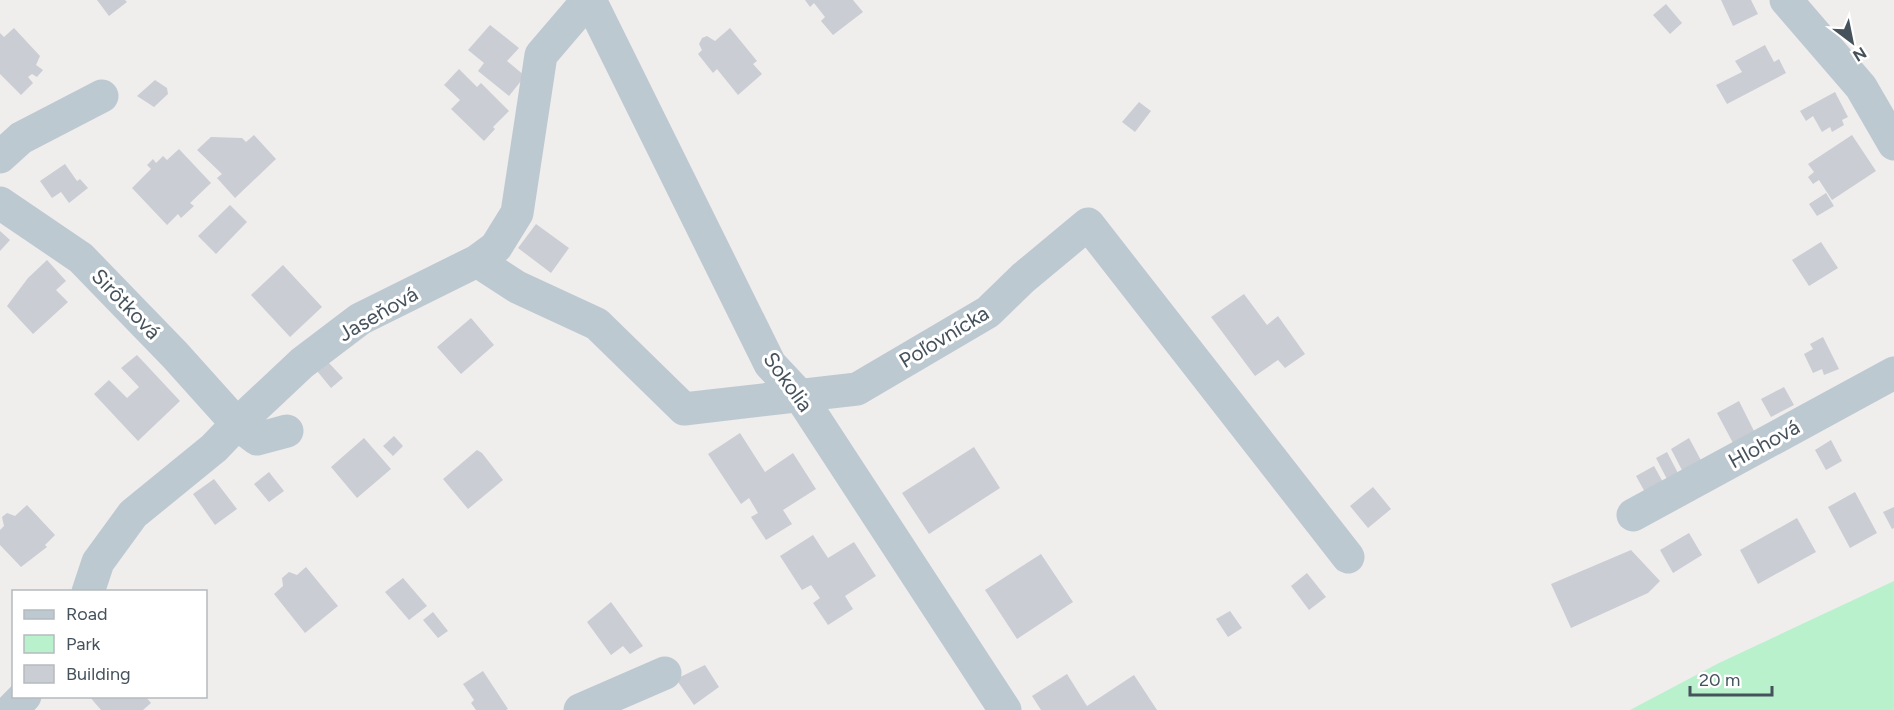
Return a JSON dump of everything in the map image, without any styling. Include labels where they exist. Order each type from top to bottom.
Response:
[{"type":"street","name":"Jaseňová","points":[[88,590],[98,562],[133,514],[214,448],[302,363],[360,319],[477,261],[496,247],[517,213],[542,55],[589,0]]},
{"type":"street","name":"Sokolia","points":[[589,0],[770,364],[800,396],[1005,710]]},
{"type":"street","points":[[1786,0],[1861,87],[1894,144]]},
{"type":"street","points":[[0,158],[21,138],[102,96]]},
{"type":"street","name":"Sirôtková","points":[[0,203],[81,258],[175,355],[237,424],[257,439],[287,431]]},
{"type":"street","name":"Poľovnícka","points":[[477,261],[517,287],[597,324],[684,409],[857,389],[988,312],[1023,278],[1088,224],[1348,557]]},
{"type":"street","name":"Hlohová","points":[[1633,515],[1894,373]]},
{"type":"street","points":[[580,710],[665,673]]},
{"type":"street","points":[[11,710],[24,698]]},
{"type":"green space","points":[[1894,581],[1894,710],[1630,710],[1719,663]]},
{"type":"building","points":[[97,0],[125,0],[127,2],[109,16]]},
{"type":"building","points":[[805,0],[853,0],[863,12],[833,35],[821,21],[825,17],[814,3],[810,7]]},
{"type":"building","points":[[1721,0],[1751,0],[1758,14],[1733,26]]},
{"type":"building","points":[[1666,4],[1682,23],[1670,34],[1653,15]]},
{"type":"building","points":[[490,25],[519,48],[507,61],[525,76],[509,96],[478,71],[484,63],[468,50]]},
{"type":"building","points":[[14,28],[40,56],[36,65],[43,70],[37,77],[32,74],[28,77],[33,83],[21,95],[0,74],[0,33],[4,37]]},
{"type":"building","points":[[730,28],[757,61],[753,64],[762,74],[738,95],[717,69],[713,73],[698,54],[702,50],[699,44],[702,38],[707,36],[715,41]]},
{"type":"building","points":[[1765,45],[1774,62],[1779,59],[1786,73],[1727,104],[1716,85],[1742,72],[1735,61]]},
{"type":"building","points":[[459,69],[477,87],[481,83],[509,111],[493,127],[495,129],[484,141],[451,109],[460,100],[444,85]]},
{"type":"building","points":[[155,80],[167,88],[168,94],[154,107],[137,96]]},
{"type":"building","points":[[1835,92],[1848,117],[1842,120],[1844,125],[1832,132],[1830,127],[1822,132],[1813,116],[1806,121],[1800,111]]},
{"type":"building","points":[[1139,102],[1151,111],[1135,132],[1122,122]]},
{"type":"building","points":[[254,135],[276,159],[235,198],[217,178],[222,174],[197,150],[211,137],[242,138],[246,142]]},
{"type":"building","points":[[1852,135],[1876,171],[1832,200],[1819,180],[1813,184],[1808,177],[1814,172],[1808,164]]},
{"type":"building","points":[[179,149],[211,183],[190,203],[194,206],[181,218],[178,214],[167,225],[132,188],[151,169],[147,165],[153,159],[156,163],[163,156],[167,160]]},
{"type":"building","points":[[65,164],[77,181],[80,179],[88,188],[69,203],[61,192],[52,198],[40,181]]},
{"type":"building","points":[[1826,193],[1834,206],[1817,216],[1809,204]]},
{"type":"building","points":[[230,205],[247,222],[216,254],[198,236]]},
{"type":"building","points":[[536,224],[569,248],[551,273],[518,248]]},
{"type":"building","points":[[0,231],[10,240],[0,251]]},
{"type":"building","points":[[1821,242],[1838,268],[1809,286],[1792,260]]},
{"type":"building","points":[[47,260],[66,281],[56,290],[68,302],[33,334],[7,306],[28,278]]},
{"type":"building","points":[[283,265],[322,307],[290,337],[251,295]]},
{"type":"building","points":[[1244,294],[1267,325],[1278,316],[1305,354],[1285,368],[1278,360],[1255,376],[1211,317]]},
{"type":"building","points":[[471,318],[494,345],[461,374],[437,347]]},
{"type":"building","points":[[1823,337],[1839,369],[1824,375],[1822,369],[1813,373],[1804,354],[1813,349],[1810,344]]},
{"type":"building","points":[[137,355],[180,401],[138,441],[94,394],[109,380],[127,398],[139,387],[121,368]]},
{"type":"building","points":[[328,362],[343,378],[331,388],[317,371]]},
{"type":"building","points":[[1784,387],[1794,405],[1771,417],[1761,399]]},
{"type":"building","points":[[1739,401],[1754,431],[1733,443],[1717,413]]},
{"type":"building","points":[[740,433],[765,472],[793,453],[816,489],[783,510],[792,524],[766,540],[751,517],[758,513],[749,498],[741,504],[708,454]]},
{"type":"building","points":[[394,436],[403,446],[393,456],[383,446]]},
{"type":"building","points":[[364,438],[391,469],[357,498],[331,467]]},
{"type":"building","points":[[1689,438],[1703,464],[1684,474],[1671,449]]},
{"type":"building","points":[[1831,440],[1842,461],[1826,470],[1815,450]]},
{"type":"building","points":[[974,447],[1000,488],[929,534],[902,493]]},
{"type":"building","points":[[477,450],[482,453],[503,480],[468,509],[443,479]]},
{"type":"building","points":[[1667,452],[1680,477],[1669,483],[1656,458]]},
{"type":"building","points":[[1654,466],[1664,484],[1646,494],[1636,476]]},
{"type":"building","points":[[269,472],[284,491],[269,502],[254,484]]},
{"type":"building","points":[[214,479],[237,509],[215,525],[193,494]]},
{"type":"building","points":[[1373,487],[1391,509],[1368,528],[1350,506]]},
{"type":"building","points":[[1855,492],[1877,533],[1850,548],[1828,507]]},
{"type":"building","points":[[27,505],[55,535],[45,545],[47,547],[21,567],[0,545],[0,530],[4,526],[2,517],[7,513],[15,516]]},
{"type":"building","points":[[1894,507],[1894,528],[1892,529],[1883,512]]},
{"type":"building","points":[[1797,518],[1816,552],[1758,584],[1740,550]]},
{"type":"building","points":[[1689,533],[1702,555],[1673,573],[1660,550]]},
{"type":"building","points":[[813,535],[828,558],[854,542],[876,576],[845,596],[853,609],[828,625],[813,603],[820,598],[811,585],[802,590],[780,556]]},
{"type":"building","points":[[1631,550],[1660,581],[1648,593],[1571,628],[1551,584]]},
{"type":"building","points":[[1041,554],[1073,602],[1017,639],[985,590]]},
{"type":"building","points":[[306,567],[338,606],[305,633],[274,594],[283,586],[282,578],[289,572],[297,575]]},
{"type":"building","points":[[1307,573],[1326,597],[1309,610],[1291,586]]},
{"type":"building","points":[[403,578],[427,606],[409,620],[385,592]]},
{"type":"building","points":[[611,602],[643,646],[630,654],[623,646],[611,655],[587,622]]},
{"type":"building","points":[[1230,611],[1242,628],[1228,637],[1216,619]]},
{"type":"building","points":[[433,612],[448,631],[438,638],[423,620]]},
{"type":"building","points":[[705,665],[719,687],[694,705],[676,679]]},
{"type":"building","points":[[483,671],[508,709],[476,710],[471,703],[474,700],[463,684]]},
{"type":"building","points":[[1067,674],[1087,706],[1134,675],[1157,710],[1041,710],[1032,696]]},
{"type":"building","points":[[91,698],[147,698],[151,703],[143,710],[101,710]]}]
